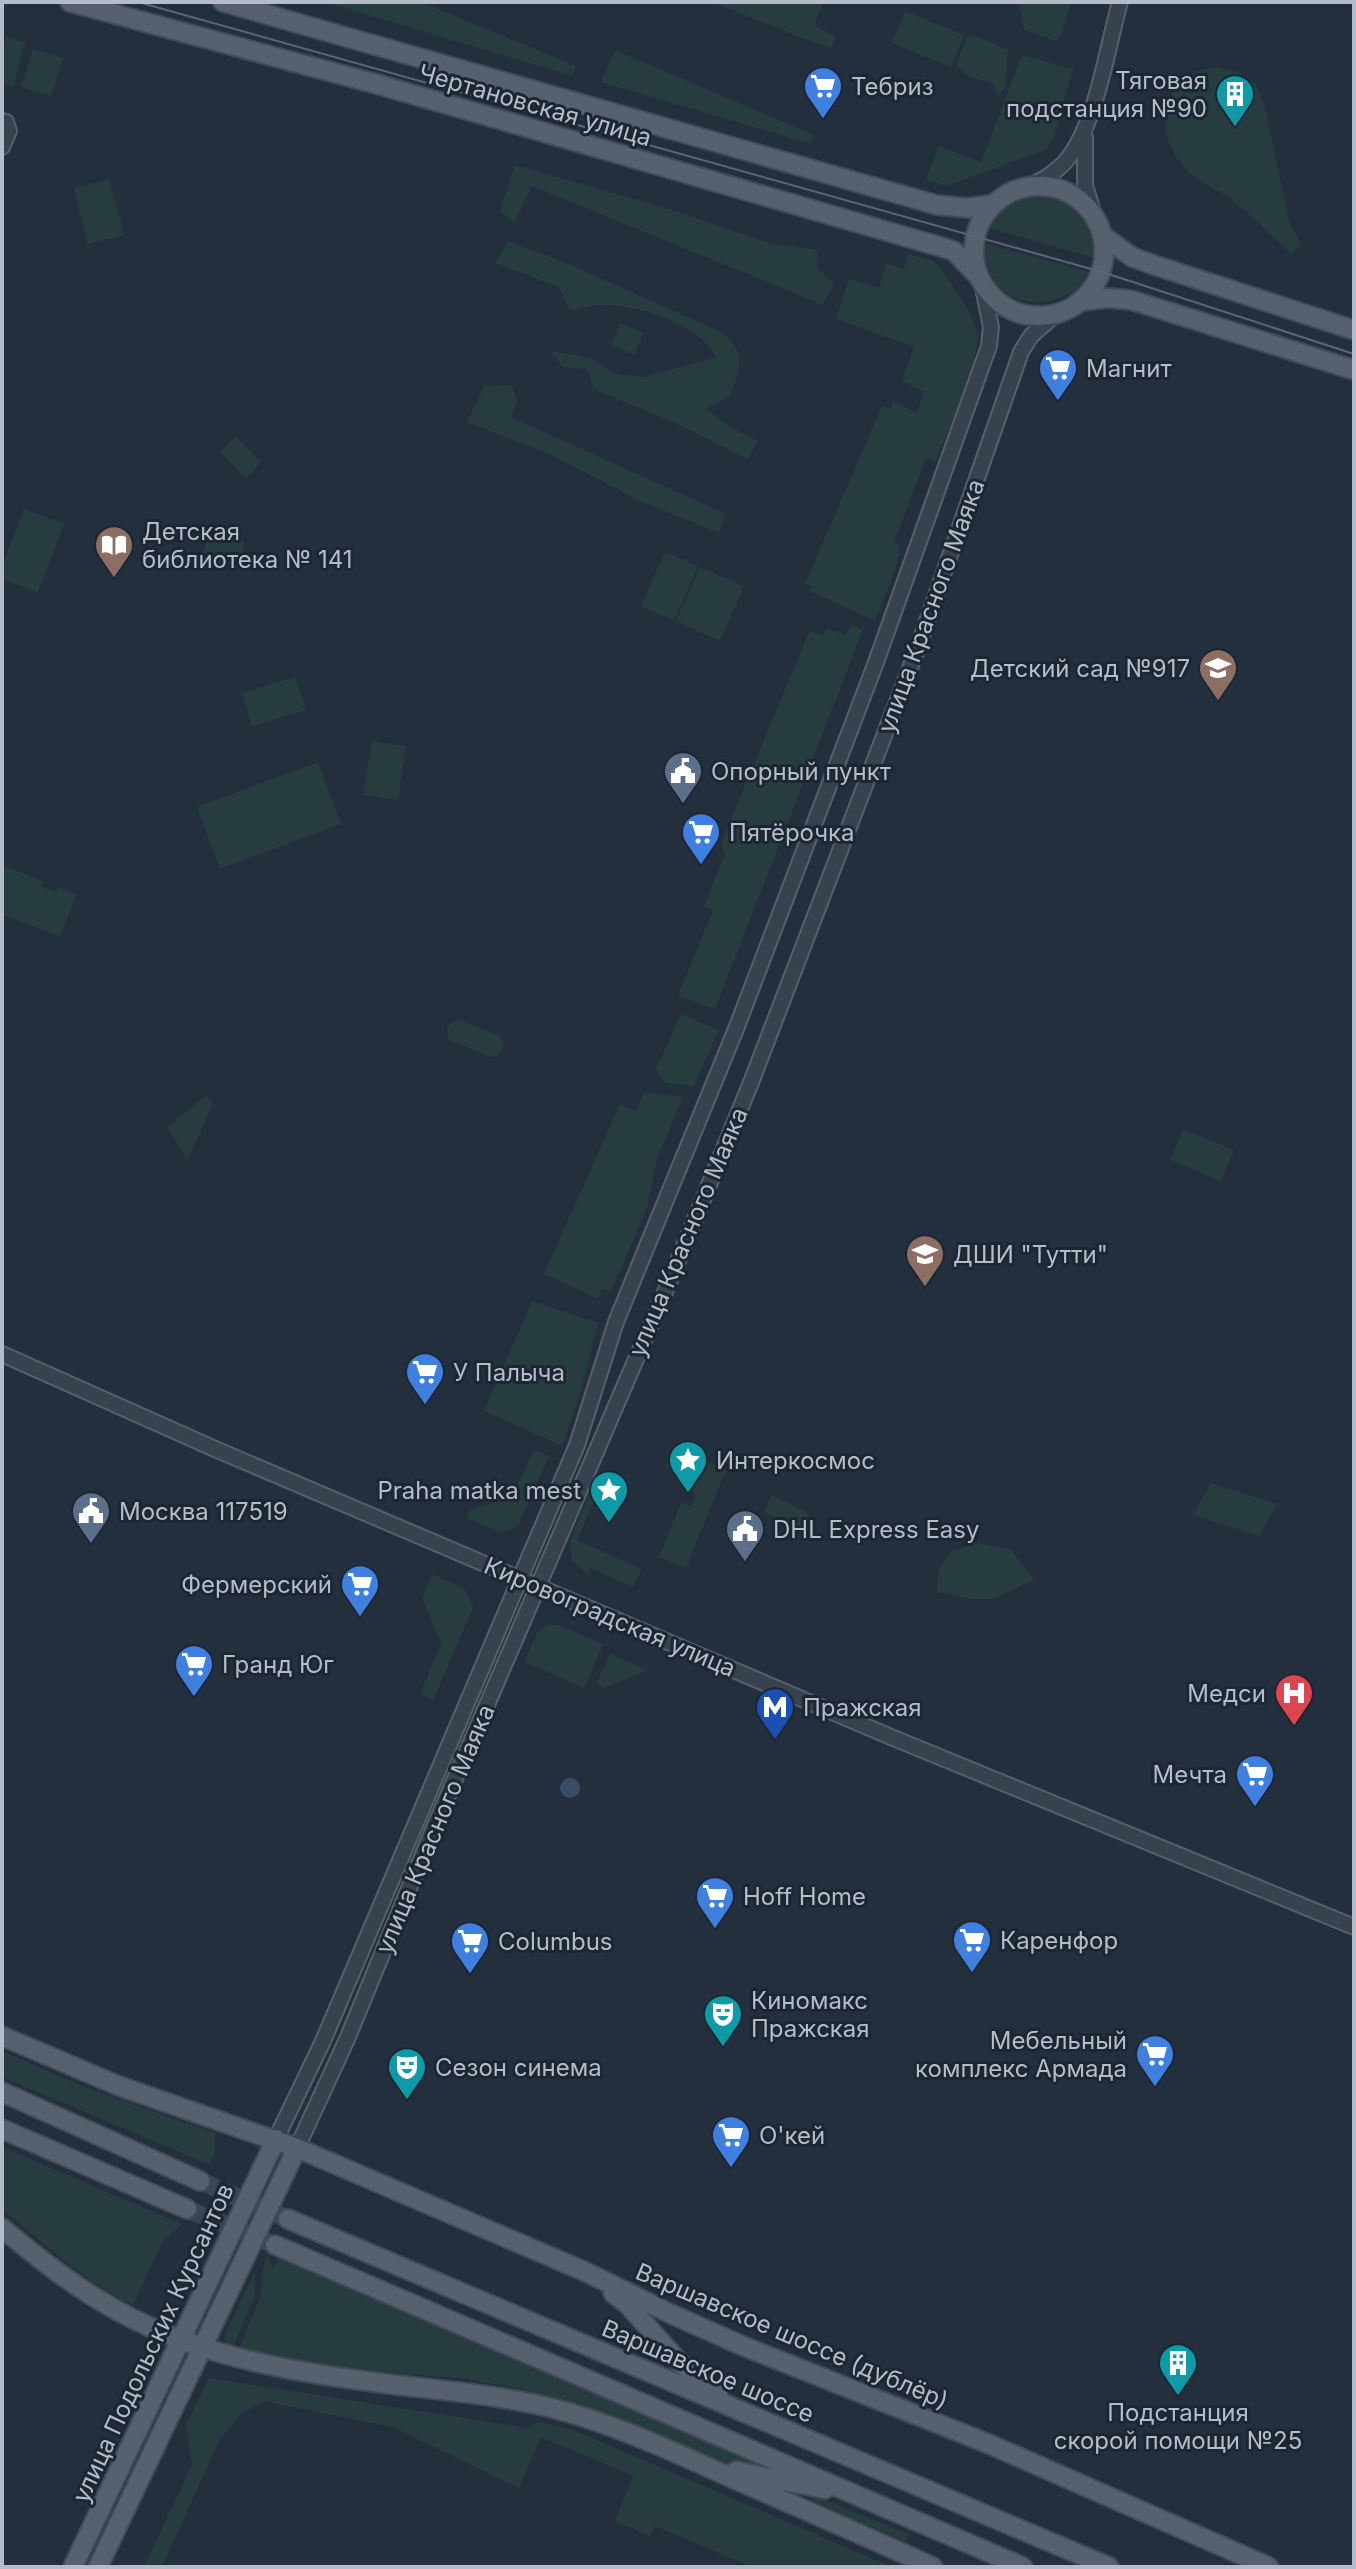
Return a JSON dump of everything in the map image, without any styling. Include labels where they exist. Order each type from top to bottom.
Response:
[{"type":"main road","name":"Чертановская улица","points":[[70,2],[395,89],[954,251],[997,302],[1012,310],[1041,316],[1057,313],[1081,301],[1108,298],[1142,303],[1354,370]]},
{"type":"main road","name":"Чертановская улица","points":[[223,2],[937,205],[968,208],[995,204],[1029,187]]},
{"type":"main road","points":[[1029,187],[1048,186],[1066,191],[1082,201],[1094,215],[1103,236],[1105,253],[1102,272],[1081,301]]},
{"type":"main road","points":[[980,281],[973,259],[976,236],[981,221],[995,204]]},
{"type":"main road","points":[[1103,236],[1132,257],[1354,330]]},
{"type":"main road","points":[[2,2036],[119,2086],[297,2148]]},
{"type":"main road","points":[[2,2092],[200,2181]]},
{"type":"main road","points":[[2,2129],[187,2209]]},
{"type":"main road","name":"улица Подольских Курсантов","points":[[73,2567],[276,2139]]},
{"type":"main road","name":"улица Подольских Курсантов","points":[[98,2567],[297,2148]]},
{"type":"main road","name":"Варшавское шоссе (дублёр)","points":[[297,2148],[586,2272],[714,2333],[989,2444],[1269,2567]]},
{"type":"main road","name":"Варшавское шоссе","points":[[288,2219],[1109,2567]]},
{"type":"main road","points":[[2,2228],[70,2282],[119,2312],[181,2340],[306,2373],[481,2395],[546,2407],[600,2423],[933,2567]]},
{"type":"main road","points":[[275,2245],[1023,2567]]},
{"type":"main road","points":[[586,2272],[628,2305],[681,2364],[740,2410]]},
{"type":"main road","points":[[703,2465],[863,2497]]},
{"type":"street","points":[[1029,187],[1064,164],[1078,144],[1088,120],[1120,2]]},
{"type":"street","points":[[1088,120],[1085,185],[1094,215]]},
{"type":"street","points":[[2,121],[6,122],[9,131],[2,147]]},
{"type":"street","name":"улица Красного Маяка","points":[[276,2139],[323,2041],[577,1445],[616,1322],[736,1029],[908,577],[989,346],[991,327],[980,281]]},
{"type":"street","name":"улица Красного Маяка","points":[[297,2148],[348,2037],[433,1830],[671,1278],[781,1008],[917,650],[1021,352],[1031,336],[1057,313]]},
{"type":"street","name":"Кировоградская улица","points":[[2,1354],[215,1449],[926,1752],[1354,1927]]},
{"type":"green space","points":[[325,2],[421,2],[576,66],[572,76]]},
{"type":"green space","points":[[711,2],[823,2],[814,26],[836,36],[831,49]]},
{"type":"green space","points":[[1019,2],[1071,2],[1061,36],[1056,41],[1024,30]]},
{"type":"green space","points":[[905,11],[964,35],[951,67],[892,43]]},
{"type":"green space","points":[[974,35],[1008,50],[1006,86],[999,96],[992,83],[970,77],[956,66],[967,37]]},
{"type":"green space","points":[[6,37],[25,42],[13,87],[2,83],[2,51]]},
{"type":"green space","points":[[33,49],[63,58],[51,96],[21,87]]},
{"type":"green space","points":[[615,50],[814,135],[811,144],[601,82]]},
{"type":"green space","points":[[1022,55],[1073,69],[1055,134],[1046,150],[946,186],[926,179],[939,146],[981,162]]},
{"type":"green space","points":[[1218,67],[1240,73],[1255,83],[1265,107],[1289,221],[1301,245],[1291,253],[1231,199],[1193,176],[1171,147],[1167,136],[1166,112],[1173,91],[1189,75]]},
{"type":"green space","points":[[515,165],[676,211],[769,243],[818,250],[817,267],[834,284],[823,305],[532,186],[514,223],[500,211]]},
{"type":"green space","points":[[109,179],[124,235],[88,244],[74,188]]},
{"type":"green space","points":[[1040,192],[1064,200],[1082,213],[1093,232],[1094,258],[989,228],[1010,203]]},
{"type":"green space","points":[[508,241],[569,264],[721,332],[730,339],[739,361],[734,386],[730,396],[705,409],[758,441],[748,459],[673,422],[594,389],[587,369],[563,367],[550,351],[590,358],[617,374],[644,377],[716,357],[708,345],[682,326],[649,312],[601,305],[570,310],[559,287],[495,263]]},
{"type":"green space","points":[[984,243],[1089,272],[1072,293],[1049,301],[1022,301],[1011,296],[994,280],[985,257]]},
{"type":"green space","points":[[908,254],[934,261],[940,267],[971,316],[977,332],[977,344],[962,396],[936,461],[926,458],[894,542],[900,546],[895,571],[875,621],[810,591],[812,586],[805,584],[882,406],[890,409],[893,402],[917,412],[924,392],[902,381],[914,347],[836,319],[849,279],[879,288],[886,263],[904,269]]},
{"type":"green space","points":[[620,323],[643,333],[634,355],[611,345]]},
{"type":"green space","points":[[512,385],[517,402],[511,417],[726,514],[719,533],[640,501],[549,454],[467,422],[484,386]]},
{"type":"green space","points":[[236,437],[261,462],[246,478],[220,452]]},
{"type":"green space","points":[[24,509],[64,524],[38,593],[2,579],[2,567]]},
{"type":"green space","points":[[212,527],[242,537],[244,550],[238,569],[202,557]]},
{"type":"green space","points":[[665,552],[698,566],[674,621],[641,606]]},
{"type":"green space","points":[[700,567],[744,586],[720,641],[676,621]]},
{"type":"green space","points":[[852,625],[863,630],[715,1009],[678,996],[713,910],[704,906],[724,856],[722,841],[810,630],[823,636],[827,628],[845,635]]},
{"type":"green space","points":[[295,677],[306,710],[252,726],[242,693]]},
{"type":"green space","points":[[372,741],[406,746],[398,800],[363,795]]},
{"type":"green space","points":[[318,762],[341,824],[220,869],[197,807]]},
{"type":"green space","points":[[4,866],[43,881],[42,887],[56,892],[58,887],[76,894],[60,937],[2,914]]},
{"type":"green space","points":[[681,1014],[719,1030],[694,1086],[665,1083],[656,1069]]},
{"type":"green space","points":[[458,1019],[500,1036],[504,1046],[498,1056],[491,1057],[449,1040],[447,1027]]},
{"type":"green space","points":[[644,1092],[683,1097],[657,1159],[647,1207],[611,1292],[602,1288],[597,1298],[544,1274],[620,1104],[636,1111]]},
{"type":"green space","points":[[206,1096],[213,1103],[188,1159],[167,1127]]},
{"type":"green space","points":[[1183,1129],[1234,1150],[1221,1181],[1170,1160]]},
{"type":"green space","points":[[532,1301],[598,1323],[562,1446],[484,1411]]},
{"type":"green space","points":[[675,1448],[726,1470],[686,1568],[659,1557],[681,1502],[691,1506],[696,1494],[690,1491],[693,1482],[666,1467]]},
{"type":"green space","points":[[534,1450],[549,1456],[518,1526],[502,1533],[466,1518],[469,1511],[512,1496]]},
{"type":"green space","points":[[1211,1483],[1277,1504],[1259,1536],[1193,1515]]},
{"type":"green space","points":[[593,1486],[599,1489],[577,1540],[642,1569],[633,1587],[590,1568],[587,1574],[572,1560],[570,1540]]},
{"type":"green space","points":[[772,1495],[810,1514],[802,1531],[764,1512]]},
{"type":"green space","points":[[978,1543],[1010,1549],[1034,1580],[993,1599],[937,1592],[939,1570],[952,1551]]},
{"type":"green space","points":[[432,1574],[465,1589],[473,1607],[433,1700],[420,1694],[441,1643],[422,1598]]},
{"type":"green space","points":[[547,1624],[559,1625],[603,1644],[584,1688],[524,1662],[538,1631]]},
{"type":"green space","points":[[610,1654],[648,1670],[604,1688],[597,1683]]},
{"type":"green space","points":[[2,2051],[90,2089],[215,2133],[215,2152],[210,2165],[2,2077]]},
{"type":"green space","points":[[2,2147],[182,2224],[163,2241],[133,2305],[81,2274],[2,2210]]},
{"type":"green space","points":[[268,2254],[272,2269],[280,2258],[762,2462],[759,2468],[722,2461],[608,2414],[521,2389],[466,2379],[337,2368],[238,2351],[260,2298],[263,2268]]},
{"type":"green space","points":[[255,2271],[255,2296],[232,2349],[227,2346],[225,2335]]},
{"type":"green space","points":[[209,2378],[528,2428],[538,2422],[571,2429],[892,2567],[752,2567],[655,2526],[650,2536],[615,2521],[633,2476],[541,2437],[519,2488],[392,2427],[264,2401],[242,2413],[220,2439],[162,2567],[144,2567],[192,2465],[186,2425]]},
{"type":"green space","points":[[813,2498],[823,2499],[909,2534],[905,2542],[811,2501]]},
{"type":"water","points":[[570,1778],[577,1781],[580,1788],[577,1795],[570,1798],[563,1795],[560,1788],[563,1781]]},
{"type":"tunnel","points":[[200,2181],[288,2219]]},
{"type":"tunnel","points":[[187,2209],[275,2245]]},
{"type":"tram line","points":[[138,2],[1102,272],[1354,354]]},
{"type":"place","name":"Тебриз","points":[[823,120]]},
{"type":"place","name":"Тяговая подстанция №90","points":[[1235,128]]},
{"type":"place","name":"Магнит","points":[[1058,402]]},
{"type":"place","name":"Детская библиотека № 141","points":[[114,579]]},
{"type":"place","name":"Детский сад №917","points":[[1218,702]]},
{"type":"place","name":"Опорный пункт","points":[[683,805]]},
{"type":"place","name":"Пятёрочка","points":[[701,866]]},
{"type":"place","name":"ДШИ \"Тутти\"","points":[[925,1288]]},
{"type":"place","name":"У Палыча","points":[[425,1406]]},
{"type":"place","name":"Интеркосмос","points":[[688,1494]]},
{"type":"place","name":"Praha matka mest","points":[[609,1524]]},
{"type":"place","name":"Москва 117519","points":[[91,1545]]},
{"type":"place","name":"DHL Express Easy","points":[[745,1563]]},
{"type":"place","name":"Фермерский","points":[[360,1618]]},
{"type":"place","name":"Гранд Юг","points":[[194,1698]]},
{"type":"place","name":"Медси","points":[[1294,1727]]},
{"type":"place","name":"Пражская","points":[[775,1741]]},
{"type":"place","name":"Мечта","points":[[1255,1808]]},
{"type":"place","name":"Hoff Home","points":[[715,1930]]},
{"type":"place","name":"Каренфор","points":[[972,1974]]},
{"type":"place","name":"Columbus","points":[[470,1975]]},
{"type":"place","name":"Киномакс Пражская","points":[[723,2048]]},
{"type":"place","name":"Мебельный комплекс Армада","points":[[1155,2088]]},
{"type":"place","name":"Сезон синема","points":[[407,2101]]},
{"type":"place","name":"О'кей","points":[[731,2169]]},
{"type":"place","name":"Подстанция скорой помощи №25","points":[[1178,2397]]}]
